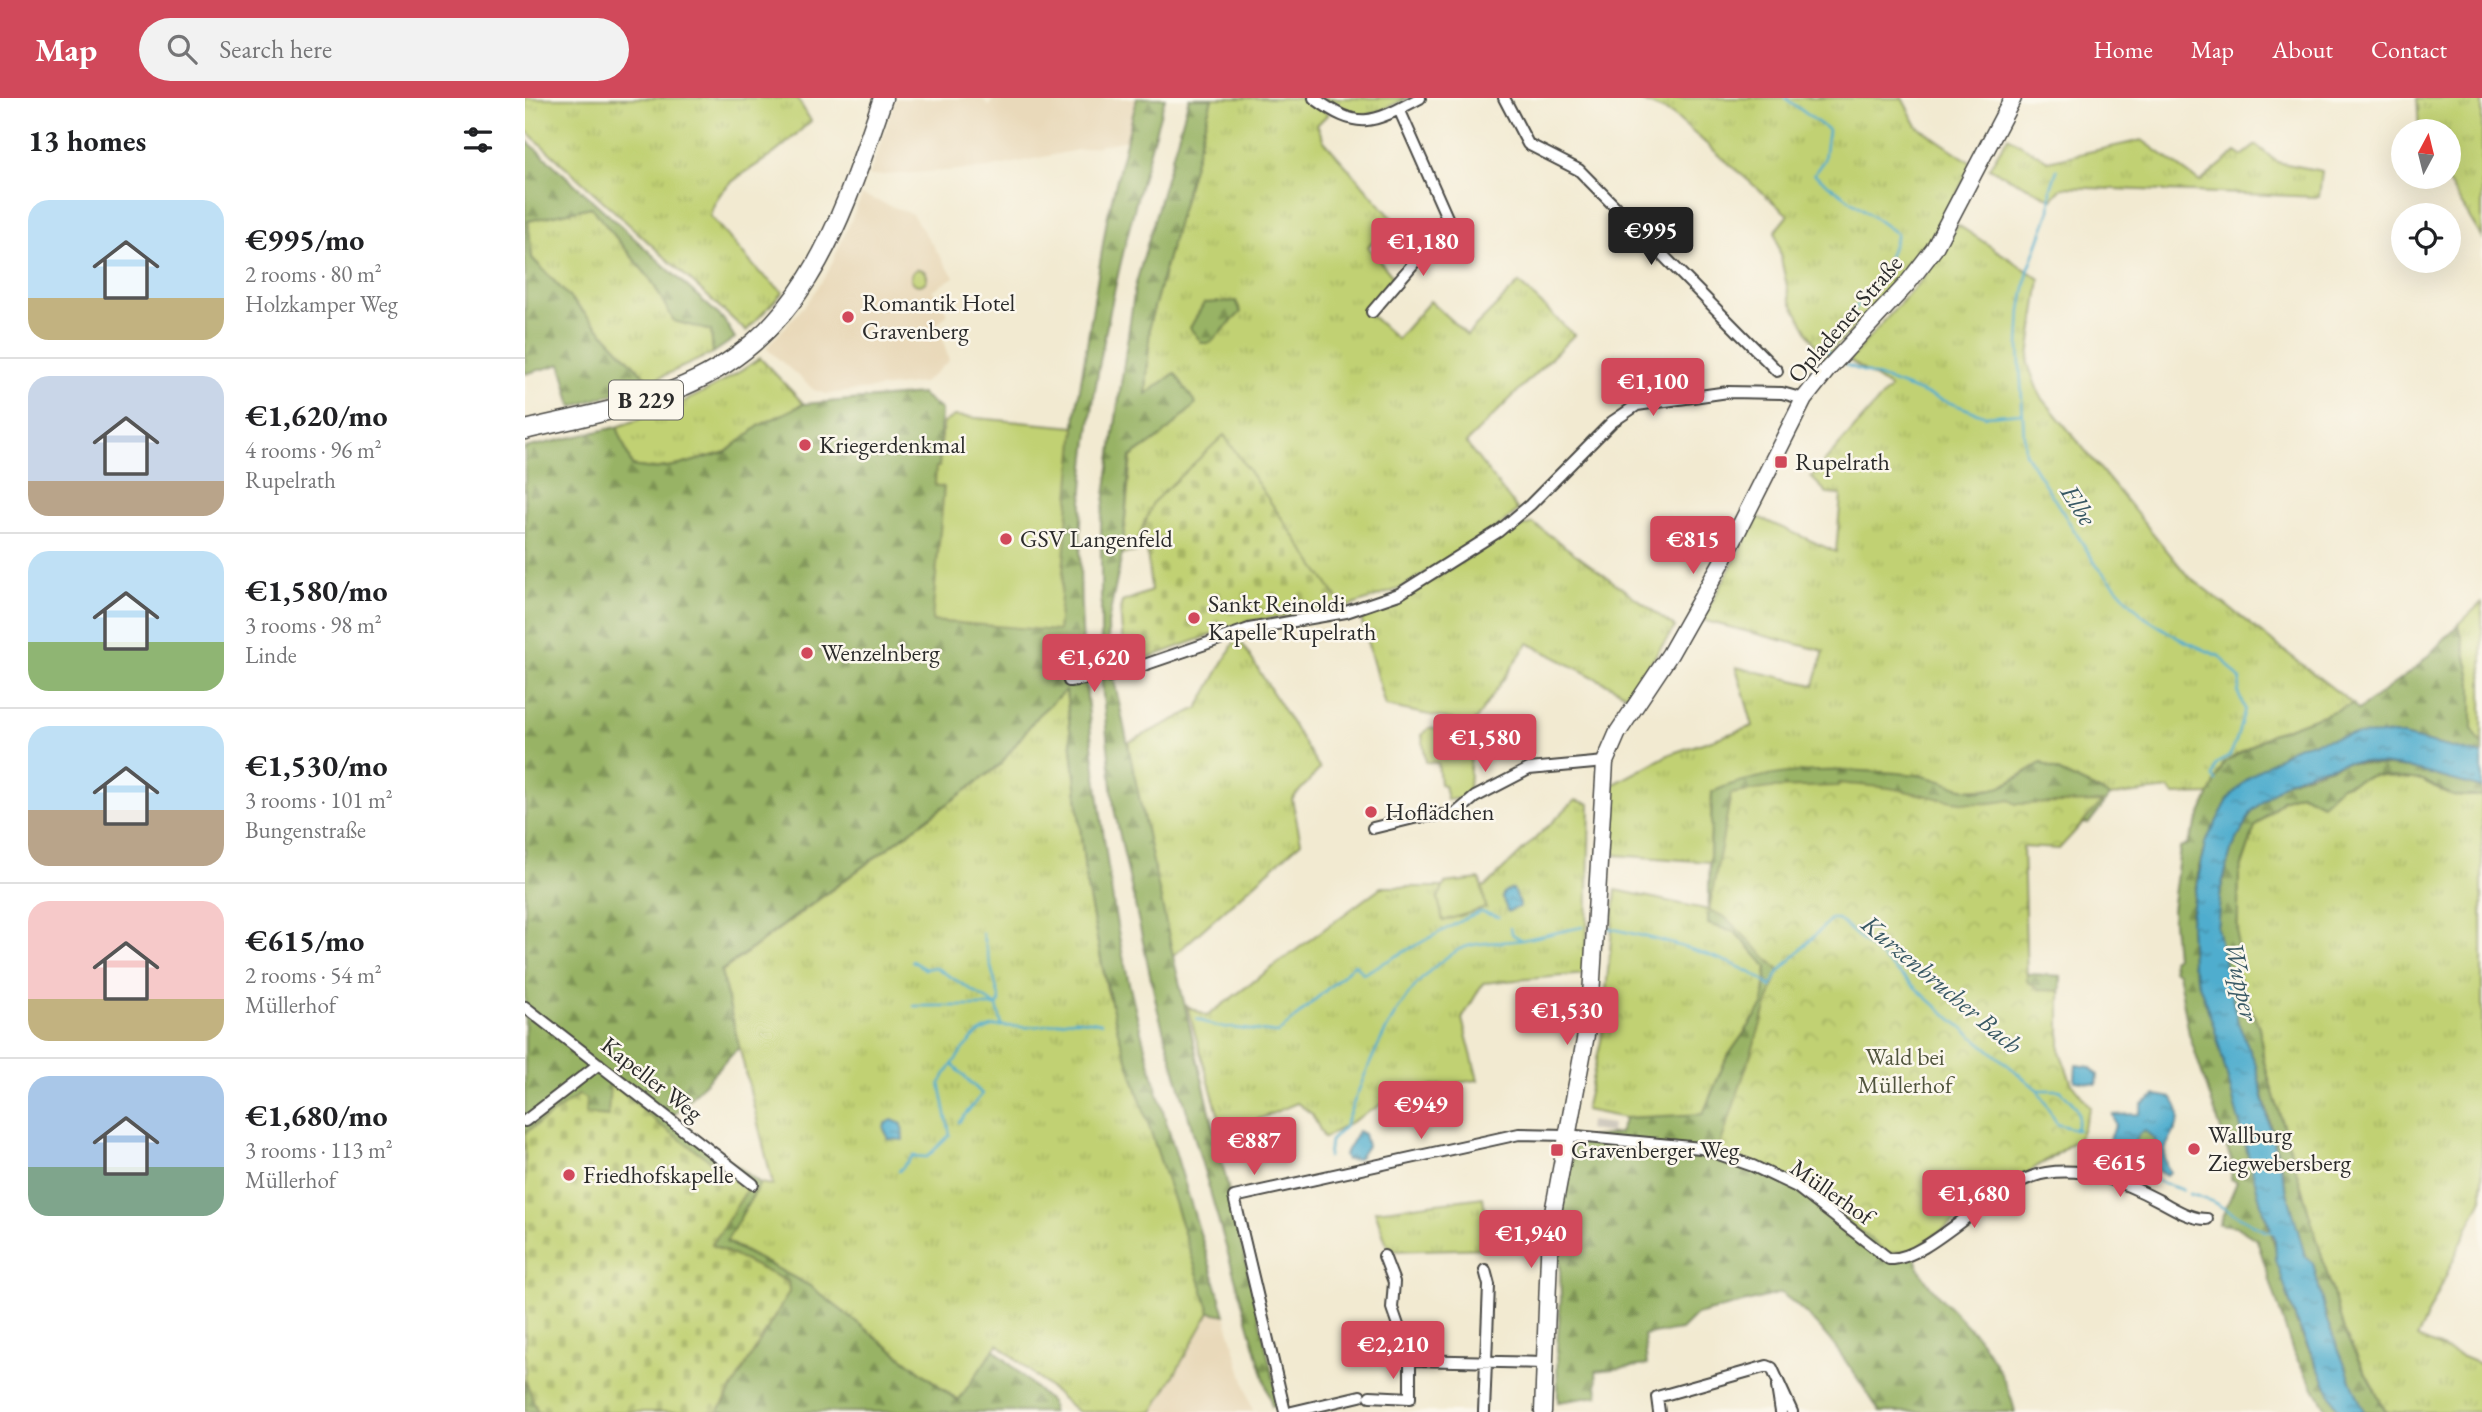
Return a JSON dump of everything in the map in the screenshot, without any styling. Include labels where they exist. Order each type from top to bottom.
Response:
[{"type":"main road","name":"B 229","points":[[525,430],[646,400],[688,384],[724,365],[755,341],[787,311],[824,254],[849,197],[883,98]]},
{"type":"main road","name":"Opladener Straße","points":[[1543,1412],[1550,1229],[1590,1013],[1605,762],[1618,732],[1670,654],[1722,562],[1804,399],[1827,370],[1907,284],[1934,249],[2013,98]]},
{"type":"street","points":[[1314,98],[1333,112],[1358,122],[1399,109],[1420,98]]},
{"type":"street","points":[[1504,98],[1528,144],[1579,170],[1777,371]]},
{"type":"street","points":[[1372,312],[1449,222],[1399,109]]},
{"type":"street","points":[[1069,681],[1115,675],[1249,629],[1346,612],[1399,594],[1499,531],[1530,505],[1599,434],[1637,405],[1728,392],[1782,393],[1804,399]]},
{"type":"street","points":[[1373,828],[1418,817],[1455,814],[1475,797],[1529,769],[1585,761],[1605,762]]},
{"type":"street","name":"Kapeller Weg","points":[[525,1007],[753,1184]]},
{"type":"street","points":[[525,1121],[599,1064]]},
{"type":"street","points":[[1285,1412],[1234,1197],[1519,1134],[1566,1135]]},
{"type":"street","name":"Müllerhof","points":[[1566,1135],[1701,1148],[1753,1166],[1797,1187],[1889,1259],[1912,1256],[1983,1204],[2021,1182],[2042,1174],[2073,1171],[2103,1176],[2185,1215],[2207,1219]]},
{"type":"street","points":[[1292,1412],[1365,1396],[1410,1398],[1410,1360],[1392,1308],[1394,1282],[1384,1256]]},
{"type":"street","points":[[1484,1412],[1489,1285],[1485,1270]]},
{"type":"street","points":[[1410,1360],[1544,1363]]},
{"type":"street","points":[[1659,1412],[1657,1396],[1767,1366],[1777,1377],[1792,1412]]},
{"type":"street","points":[[1777,1377],[1781,1412]]},
{"type":"shaded area","points":[[896,98],[982,98],[989,107],[994,98],[1137,98],[1127,140],[988,168],[869,176]]},
{"type":"shaded area","points":[[862,195],[912,214],[954,277],[932,290],[948,314],[938,323],[949,361],[923,383],[826,394],[814,390],[766,348],[807,303],[828,272]]},
{"type":"shaded area","points":[[1589,1121],[1612,1124],[1611,1133],[1588,1130]]},
{"type":"shaded area","points":[[1210,1312],[1225,1315],[1253,1412],[1153,1412]]},
{"type":"green space","points":[[525,98],[797,98],[811,121],[775,153],[725,188],[710,216],[759,272],[783,292],[746,331],[525,130]]},
{"type":"green space","points":[[1137,98],[1165,98],[1115,286],[1089,428],[1081,517],[1083,639],[1099,800],[1123,957],[1161,1106],[1225,1315],[1210,1312],[1118,1032],[1086,882],[1066,690],[1038,715],[1000,765],[721,971],[739,1047],[671,1118],[760,1183],[726,1242],[810,1286],[958,1401],[994,1349],[1051,1403],[1052,1412],[718,1412],[789,1292],[788,1282],[712,1245],[659,1124],[611,1082],[609,1116],[584,1114],[579,1095],[525,1133],[525,448],[617,427],[632,466],[653,469],[680,465],[726,452],[760,425],[804,404],[921,394],[941,410],[939,467],[936,468],[935,485],[944,486],[932,621],[1058,630],[1076,413],[1107,219]]},
{"type":"green space","points":[[1189,98],[1212,98],[1150,322],[1146,394],[1175,373],[1196,404],[1163,435],[1130,457],[1122,554],[1108,623],[1109,656],[1173,956],[1280,1406],[1272,1406],[1158,1011],[1114,808],[1101,675],[1101,523],[1135,287]]},
{"type":"green space","points":[[1212,98],[1307,98],[1328,114],[1317,125],[1324,141],[1393,219],[1368,247],[1393,277],[1364,309],[1397,339],[1430,301],[1467,335],[1519,283],[1574,335],[1466,443],[1518,510],[1502,524],[1399,589],[1344,608],[1145,520],[1134,552],[1122,554],[1131,457],[1163,435],[1146,395],[1150,322]]},
{"type":"green space","points":[[1321,98],[1408,98],[1372,114],[1355,115]]},
{"type":"green space","points":[[1634,98],[1902,98],[1917,126],[1973,164],[1937,229],[1905,276],[1823,359],[1790,300],[1775,231],[1788,215],[1672,114]]},
{"type":"green space","points":[[2417,98],[2482,98],[2482,238],[2452,189],[2461,189],[2461,119],[2418,119]]},
{"type":"green space","points":[[2008,137],[2048,161],[2142,140],[2200,182],[2236,152],[2242,156],[2256,145],[2277,162],[2322,171],[2319,197],[2063,187],[2052,199],[1989,168]]},
{"type":"green space","points":[[525,139],[723,319],[735,338],[713,353],[711,331],[674,321],[651,280],[591,207],[528,221],[532,258],[650,382],[572,407],[561,364],[525,374]]},
{"type":"green space","points":[[591,207],[651,280],[674,321],[711,331],[713,353],[650,382],[532,258],[528,221]]},
{"type":"green space","points":[[1958,225],[2040,279],[2028,364],[2039,394],[2187,575],[2353,704],[2271,734],[2224,763],[2211,794],[2174,795],[2169,789],[2110,796],[2041,763],[1999,788],[1959,790],[1920,775],[1712,792],[1710,862],[1615,855],[1612,785],[1670,754],[1753,726],[1736,667],[1814,685],[1824,651],[1702,620],[1758,517],[1836,552],[1841,495],[1828,494],[1811,477],[1890,388],[1849,360],[1924,277]]},
{"type":"green space","points":[[916,269],[922,269],[927,277],[925,283],[916,285],[911,280],[911,274]]},
{"type":"green space","points":[[1236,301],[1241,312],[1210,343],[1202,343],[1190,328],[1204,303]]},
{"type":"green space","points":[[760,358],[804,404],[760,425],[726,452],[680,465],[653,469],[632,466],[617,427],[691,398]]},
{"type":"green space","points":[[954,416],[1075,427],[1058,631],[932,621],[944,487],[935,485],[936,467],[939,467],[943,423]]},
{"type":"green space","points":[[1224,435],[1344,608],[1249,621],[1129,665],[1124,656],[1120,609],[1122,602],[1151,591],[1147,550],[1134,552],[1153,502]]},
{"type":"green space","points":[[1533,523],[1675,627],[1628,695],[1528,643],[1473,724],[1385,706],[1361,619],[1386,607],[1516,529]]},
{"type":"green space","points":[[2482,602],[2482,745],[2472,729],[2472,684],[2459,624]]},
{"type":"green space","points":[[2459,624],[2472,684],[2472,729],[2482,745],[2482,755],[2394,734],[2229,798],[2205,844],[2199,867],[2190,922],[2192,964],[2214,1027],[2292,1310],[2339,1412],[2328,1412],[2293,1352],[2257,1240],[2235,1226],[2219,1224],[2237,1182],[2231,1179],[2232,1163],[2189,1034],[2178,972],[2173,969],[2172,960],[2176,957],[2172,911],[2180,848],[2187,845],[2224,763],[2271,734],[2353,704],[2358,710],[2417,667]]},
{"type":"green space","points":[[1236,639],[1243,645],[1320,769],[1292,799],[1301,842],[1173,956],[1129,759],[1129,742],[1198,708]]},
{"type":"green space","points":[[1066,690],[1086,882],[1107,990],[1210,1312],[1153,1412],[1078,1412],[998,1344],[959,1401],[810,1286],[726,1241],[760,1183],[773,1185],[721,972],[1000,765],[1038,715]]},
{"type":"green space","points":[[1429,728],[1472,735],[1469,790],[1462,798],[1447,800],[1444,785],[1440,784],[1438,763],[1426,762],[1422,735]]},
{"type":"green space","points":[[2347,762],[2408,768],[2482,788],[2482,796],[2453,796],[2422,780],[2373,775],[2341,786],[2322,804],[2300,793],[2282,800],[2255,827],[2239,875],[2236,973],[2259,1027],[2264,1062],[2345,1334],[2386,1412],[2364,1412],[2327,1321],[2313,1263],[2305,1256],[2296,1227],[2255,1062],[2238,1023],[2217,928],[2221,888],[2231,851],[2252,811],[2285,782]]},
{"type":"green space","points":[[2041,763],[2110,796],[2089,823],[1981,832],[2017,973],[2061,976],[2058,1043],[2075,1140],[2051,1159],[1981,1195],[1913,1248],[1916,1262],[1931,1287],[1973,1332],[1992,1359],[2006,1385],[2015,1412],[1880,1412],[1824,1332],[1781,1293],[1696,1315],[1681,1330],[1644,1335],[1647,1365],[1596,1371],[1598,1396],[1558,1402],[1557,1347],[1561,1299],[1558,1215],[1576,1140],[1619,1133],[1625,1118],[1703,1114],[1726,1059],[1763,1006],[1767,967],[1735,932],[1708,924],[1712,792],[1759,777],[1840,770],[1917,775],[1977,791],[2000,787]]},
{"type":"green space","points":[[2373,775],[2422,780],[2453,796],[2482,796],[2482,1198],[2417,1338],[2482,1365],[2482,1412],[2386,1412],[2345,1334],[2264,1062],[2259,1027],[2236,973],[2239,875],[2255,827],[2283,800],[2301,793],[2322,804],[2341,786]]},
{"type":"green space","name":"Wald bei Müllerhof","points":[[1839,783],[1889,788],[1964,802],[2102,802],[2059,849],[2023,847],[2027,981],[2039,990],[2060,991],[2060,1052],[2072,1084],[2090,1107],[2079,1138],[1913,1250],[1888,1253],[1828,1206],[1789,1180],[1744,1159],[1718,1152],[1779,970],[1725,917],[1709,910],[1731,794],[1770,788],[1838,786]]},
{"type":"green space","points":[[1575,800],[1590,804],[1586,974],[1483,983],[1462,1019],[1478,1080],[1406,1090],[1324,1138],[1312,1114],[1297,1103],[1224,1134],[1187,1006],[1207,1016],[1381,887],[1443,887],[1438,898],[1486,908],[1482,887]]},
{"type":"green space","points":[[1480,879],[1486,908],[1443,921],[1438,898],[1445,883]]},
{"type":"green space","points":[[1616,890],[1709,910],[1709,924],[1735,932],[1767,967],[1763,1006],[1726,1059],[1703,1115],[1625,1118],[1585,1110],[1601,1041]]},
{"type":"green space","points":[[610,1081],[659,1124],[748,1188],[712,1245],[788,1282],[789,1292],[718,1412],[538,1412],[525,1379],[525,1133],[579,1095],[586,1099],[585,1114],[608,1116]]},
{"type":"green space","points":[[2145,1131],[2152,1134],[2155,1141],[2152,1148],[2145,1151],[2138,1148],[2135,1141],[2138,1134]]},
{"type":"green space","points":[[1483,1197],[1491,1248],[1389,1251],[1375,1211]]},
{"type":"green space","points":[[525,1379],[538,1412],[525,1412]]},
{"type":"water","points":[[2394,734],[2482,755],[2482,788],[2408,768],[2366,762],[2347,762],[2311,771],[2285,782],[2252,811],[2231,851],[2221,888],[2217,928],[2238,1023],[2255,1062],[2274,1145],[2305,1256],[2313,1263],[2327,1321],[2364,1412],[2339,1412],[2297,1323],[2276,1260],[2275,1238],[2263,1211],[2214,1027],[2192,964],[2190,922],[2205,843],[2229,798],[2249,777],[2296,746],[2348,735]]},
{"type":"water","points":[[1513,889],[1520,903],[1519,907],[1508,912],[1502,897],[1504,892]]},
{"type":"water","points":[[2076,1065],[2090,1067],[2098,1075],[2097,1084],[2075,1081]]},
{"type":"water","points":[[2156,1095],[2172,1098],[2178,1109],[2179,1118],[2165,1152],[2165,1161],[2170,1172],[2166,1176],[2109,1140],[2116,1125],[2113,1115],[2139,1114],[2142,1104]],"holes":[[[2145,1131],[2155,1139],[2154,1146],[2146,1151],[2138,1148],[2135,1142],[2139,1134]]]},
{"type":"water","points":[[892,1120],[902,1124],[903,1140],[889,1139],[884,1129],[885,1124]]},
{"type":"water","points":[[1358,1131],[1364,1134],[1367,1146],[1358,1159],[1346,1160],[1344,1155]]},
{"type":"waterway","points":[[1785,98],[1828,130],[1824,160],[1814,174],[1897,234],[1883,274],[1828,342],[1826,349],[1831,355]]},
{"type":"waterway","name":"Elbe","points":[[2057,170],[2051,188],[2050,211],[2028,271],[2021,310],[2019,347],[2025,453],[2097,566],[2144,617],[2180,639],[2221,657],[2241,680],[2238,693],[2245,709],[2230,755],[2216,765],[2213,777],[2216,781]]},
{"type":"waterway","points":[[1846,365],[1986,416],[2022,413]]},
{"type":"waterway","name":"Kurzenbrucher Bach","points":[[1197,1019],[1214,1026],[1278,1033],[1355,964],[1363,974],[1468,917],[1481,912],[1499,917]]},
{"type":"waterway","name":"Kurzenbrucher Bach","points":[[1609,928],[1718,959],[1758,977],[1771,987],[1779,972],[1831,919],[1838,919],[1936,1006],[2038,1090],[2060,1090],[2078,1112],[2075,1130]]},
{"type":"waterway","name":"Kurzenbrucher Bach","points":[[1510,928],[1513,935],[1522,940],[1582,927]]},
{"type":"waterway","points":[[914,1006],[997,1006],[1000,1001],[982,933]]},
{"type":"waterway","points":[[1328,1157],[1330,1141],[1344,1127],[1387,1028],[1417,984],[1436,965],[1465,947],[1522,940]]},
{"type":"waterway","points":[[912,961],[925,969],[935,967],[997,1006],[1002,1026]]},
{"type":"waterway","name":"Kurzenbrucher Bach","points":[[899,1171],[913,1156],[927,1157],[950,1135],[940,1083],[962,1051],[984,1030],[997,1026],[1041,1026],[1071,1020],[1101,1023]]},
{"type":"waterway","points":[[953,1065],[982,1094],[959,1122]]},
{"type":"waterway","name":"Kurzenbrucher Bach","points":[[2038,1090],[2057,1124],[2078,1130]]},
{"type":"waterway","name":"Kurzenbrucher Bach","points":[[2091,1141],[2134,1170],[2183,1190]]},
{"type":"waterway","name":"Kurzenbrucher Bach","points":[[2190,1194],[2211,1201],[2265,1231],[2275,1232]]},
{"type":"place","name":"Romantik Hotel Gravenberg","points":[[848,317]]},
{"type":"place","name":"Kriegerdenkmal","points":[[805,445]]},
{"type":"place","name":"Rupelrath","points":[[1781,462]]},
{"type":"place","name":"GSV Langenfeld","points":[[1006,539]]},
{"type":"place","name":"Sankt Reinoldi Kapelle Rupelrath","points":[[1194,618]]},
{"type":"place","name":"Wenzelnberg","points":[[807,653]]},
{"type":"place","name":"Hoflädchen","points":[[1371,812]]},
{"type":"place","name":"Wallburg Ziegwebersberg","points":[[2194,1149]]},
{"type":"place","name":"Gravenberger Weg","points":[[1557,1150]]},
{"type":"place","name":"Friedhofskapelle","points":[[569,1175]]},
{"type":"water label","name":"Wupper","points":[[2242,981]]}]
